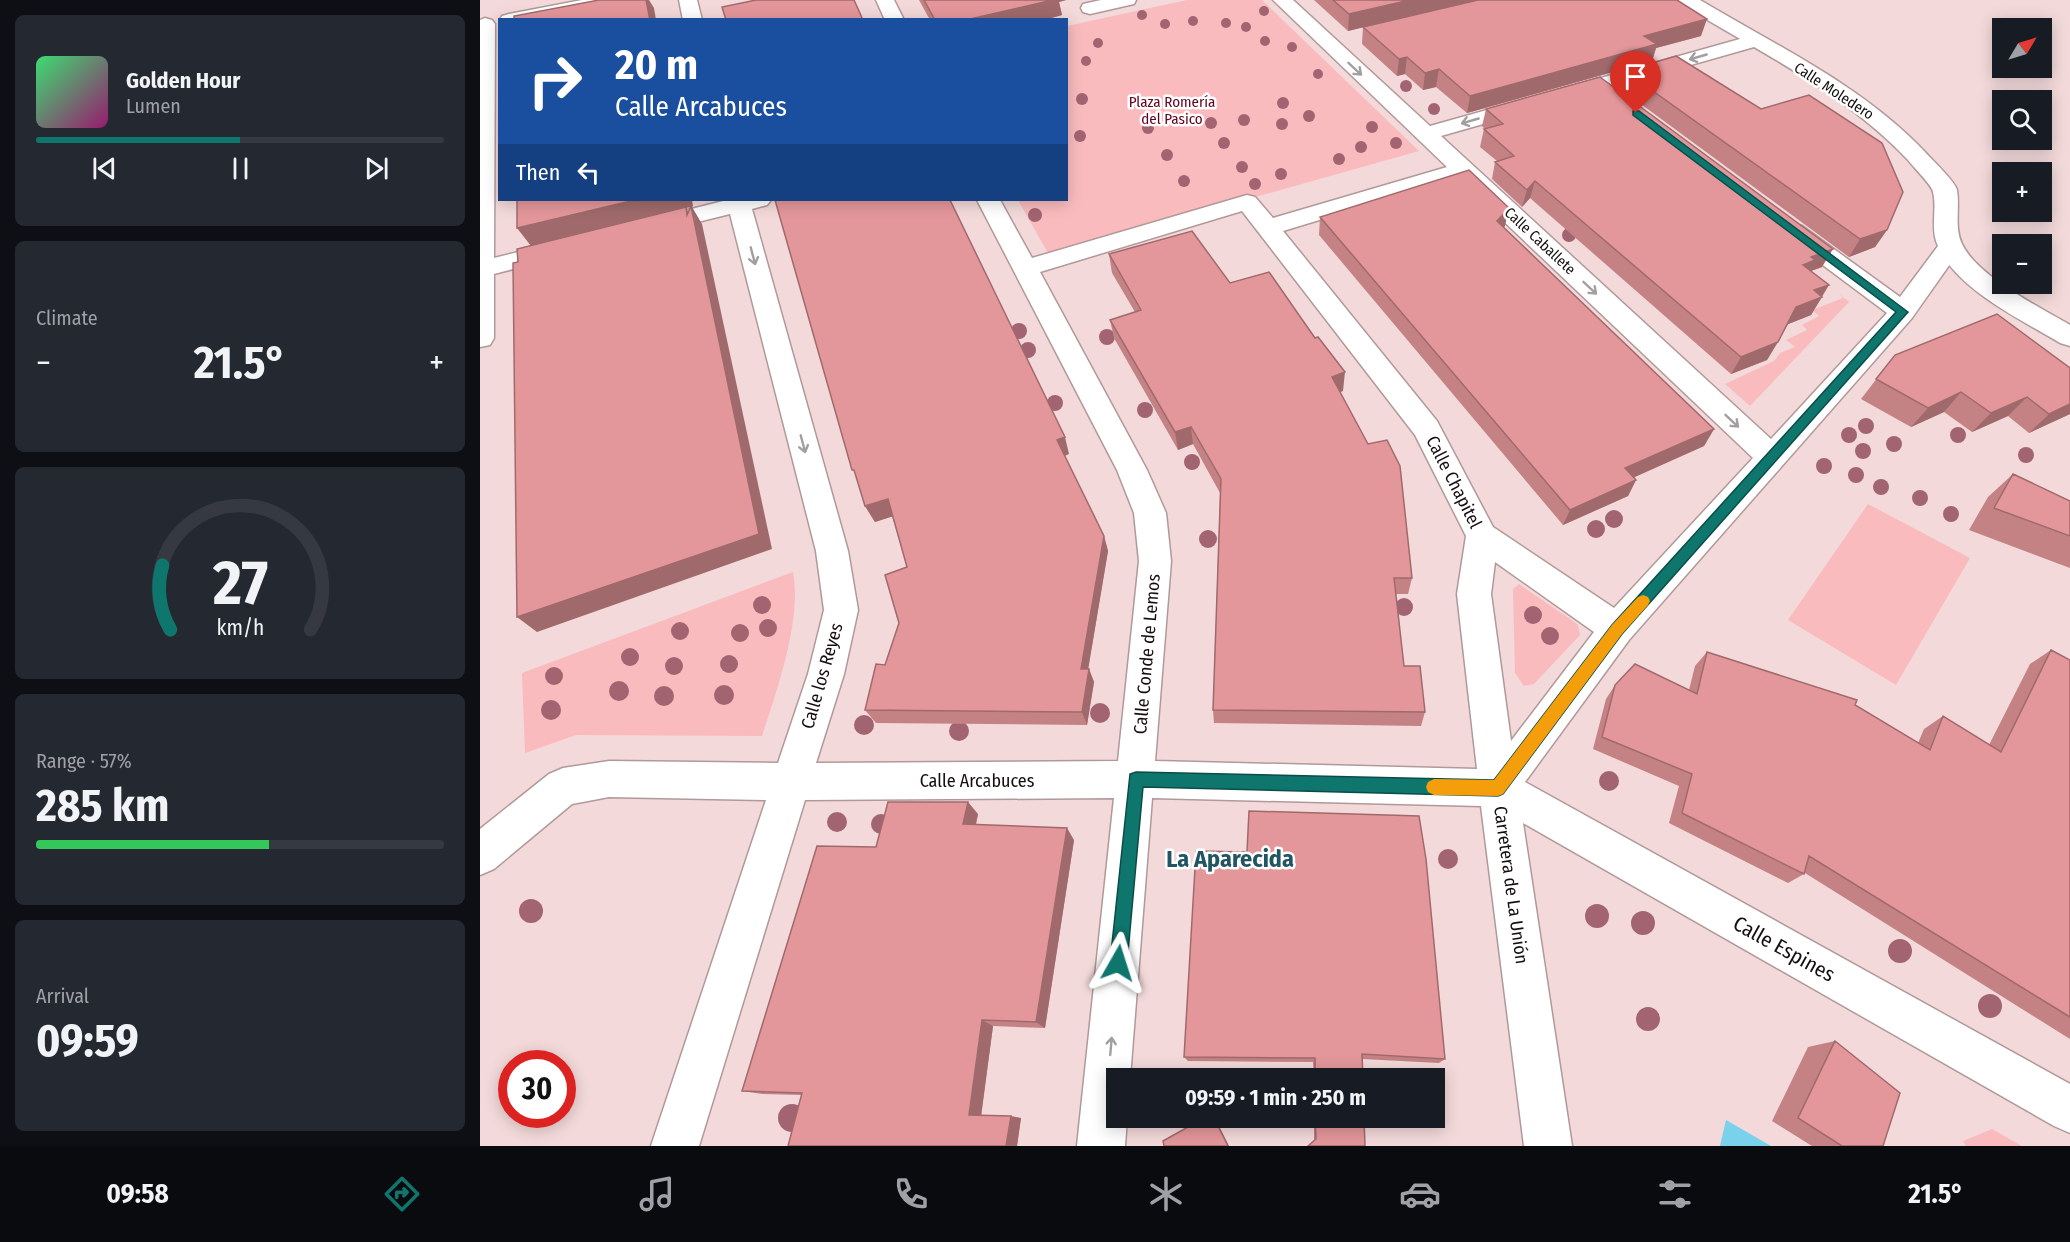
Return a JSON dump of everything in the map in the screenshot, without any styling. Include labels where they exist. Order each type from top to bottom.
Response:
[{"type":"street","points":[[519,18],[610,0]]},
{"type":"street","points":[[688,0],[692,18]]},
{"type":"street","points":[[885,0],[894,18]]},
{"type":"street","points":[[1074,22],[1081,20],[1087,4],[1127,0]]},
{"type":"street","name":"Calle Caballete","points":[[1282,0],[1771,458]]},
{"type":"street","name":"Calle Moledero","points":[[1687,0],[1870,112],[1916,155],[1945,189],[1945,216],[1950,247]]},
{"type":"street","points":[[480,338],[488,23]]},
{"type":"street","points":[[1329,44],[1356,38]]},
{"type":"street","points":[[1425,134],[1754,41]]},
{"type":"street","points":[[1598,85],[1617,99]]},
{"type":"street","points":[[1267,228],[1463,169]]},
{"type":"street","points":[[628,232],[745,201]]},
{"type":"street","name":"Calle los Reyes","points":[[675,1146],[826,674],[841,610],[832,551],[745,201]]},
{"type":"street","name":"Calle Conde de Lemos","points":[[990,201],[1132,470],[1150,513],[1155,561],[1101,1146]]},
{"type":"street","name":"Calle Chapitel","points":[[1025,268],[1247,202],[1427,429],[1482,536],[1474,594],[1498,788]]},
{"type":"street","points":[[1778,219],[1902,312]]},
{"type":"street","points":[[481,269],[584,243]]},
{"type":"street","points":[[1950,247],[1975,275],[2016,304],[2070,337]]},
{"type":"street","name":"Carretera de La Unión","points":[[1548,1146],[1498,788],[1617,629],[1902,312],[1950,247]]},
{"type":"street","points":[[1482,536],[1617,629]]},
{"type":"street","name":"Calle Arcabuces","points":[[480,855],[563,787],[609,779],[791,782],[1136,779],[1498,788]]},
{"type":"street","name":"Calle Espines","points":[[1498,788],[2070,1110]]},
{"type":"green space","name":"Plaza Romería del Pasico","points":[[1187,0],[1262,0],[1419,151],[1049,255],[1019,201],[1068,201],[1068,26]]},
{"type":"green space","points":[[1839,294],[1849,302],[1750,406],[1725,384],[1774,361],[1780,353],[1795,347],[1786,340],[1807,330],[1802,325],[1819,316],[1812,310],[1843,298]]},
{"type":"green space","points":[[1868,504],[1970,558],[1896,685],[1788,620]]},
{"type":"green space","points":[[793,572],[795,591],[791,633],[781,677],[762,736],[576,735],[525,753],[522,673]]},
{"type":"green space","points":[[1519,584],[1578,625],[1580,635],[1534,684],[1524,686],[1515,673],[1513,589]]},
{"type":"green space","points":[[1992,1129],[2022,1146],[1966,1146],[1963,1141]]},
{"type":"water","points":[[1726,1120],[1771,1146],[1720,1146]]},
{"type":"building","points":[[599,0],[646,0],[650,18],[514,18],[514,16]]},
{"type":"building","points":[[756,0],[854,0],[862,18],[725,18],[722,7]]},
{"type":"building","points":[[924,0],[1053,0],[975,18],[934,18]]},
{"type":"building","points":[[1333,0],[1410,0],[1349,14]]},
{"type":"building","points":[[1478,0],[1677,0],[1707,19],[1644,36],[1657,44],[1470,96],[1439,69],[1425,73],[1407,57],[1399,59],[1363,27]]},
{"type":"building","points":[[1676,56],[1761,109],[1809,95],[1882,143],[1903,192],[1887,230],[1860,239],[1625,71]]},
{"type":"building","points":[[1600,77],[1833,249],[1811,257],[1815,260],[1803,265],[1829,285],[1814,290],[1822,297],[1796,307],[1778,342],[1741,357],[1535,181],[1527,190],[1495,162],[1514,156],[1484,129],[1503,124],[1486,109]]},
{"type":"building","points":[[1469,170],[1509,208],[1497,221],[1714,429],[1625,468],[1636,480],[1570,510],[1320,217]]},
{"type":"building","points":[[517,201],[631,201],[517,228]]},
{"type":"building","points":[[775,201],[950,201],[1065,437],[1057,440],[1104,536],[1081,669],[1089,669],[1082,712],[865,710],[876,664],[885,665],[899,623],[885,575],[907,567],[888,499],[865,506],[854,470],[852,470]]},
{"type":"building","points":[[691,206],[759,534],[517,617],[513,263],[518,262],[517,249],[686,207],[687,215]]},
{"type":"building","points":[[1192,231],[1230,283],[1269,272],[1315,338],[1318,337],[1345,372],[1332,377],[1368,444],[1387,440],[1400,466],[1412,578],[1394,578],[1404,666],[1420,666],[1425,712],[1213,710],[1221,479],[1191,427],[1175,432],[1110,320],[1141,310],[1109,254]]},
{"type":"building","points":[[1997,314],[2070,368],[2070,404],[2049,414],[2027,397],[1991,413],[1961,392],[1928,408],[1876,379],[1895,355]]},
{"type":"building","points":[[2013,474],[2070,501],[2070,536],[1994,508]]},
{"type":"building","points":[[2051,650],[2070,660],[2070,1017],[1809,856],[1804,874],[1682,813],[1692,774],[1602,737],[1615,685],[1635,664],[1697,694],[1707,652],[1857,700],[1855,705],[1930,750],[1943,716],[2001,752]]},
{"type":"building","points":[[888,802],[968,802],[963,824],[1067,828],[1036,1022],[982,1020],[969,1115],[1011,1116],[1006,1146],[788,1146],[802,1093],[742,1091],[817,846],[876,847]]},
{"type":"building","points":[[1249,811],[1419,816],[1426,859],[1445,1059],[1362,1054],[1363,1068],[1315,1068],[1315,1058],[1184,1057],[1196,851],[1247,852]]},
{"type":"building","points":[[1835,1041],[1900,1093],[1883,1146],[1842,1146],[1798,1118]]},
{"type":"building","points":[[1186,1128],[1219,1128],[1228,1146],[1164,1146],[1163,1141]]},
{"type":"building","points":[[1315,1128],[1364,1128],[1365,1146],[1308,1146],[1316,1139]]},
{"type":"slow traffic","points":[[1434,787],[1498,788],[1617,629],[1643,601]]},
{"type":"district","name":"La Aparecida","points":[[1230,859]]},
{"type":"route","points":[[1118,963],[1136,779],[1498,788],[1617,629],[1902,312],[1636,113]]}]
